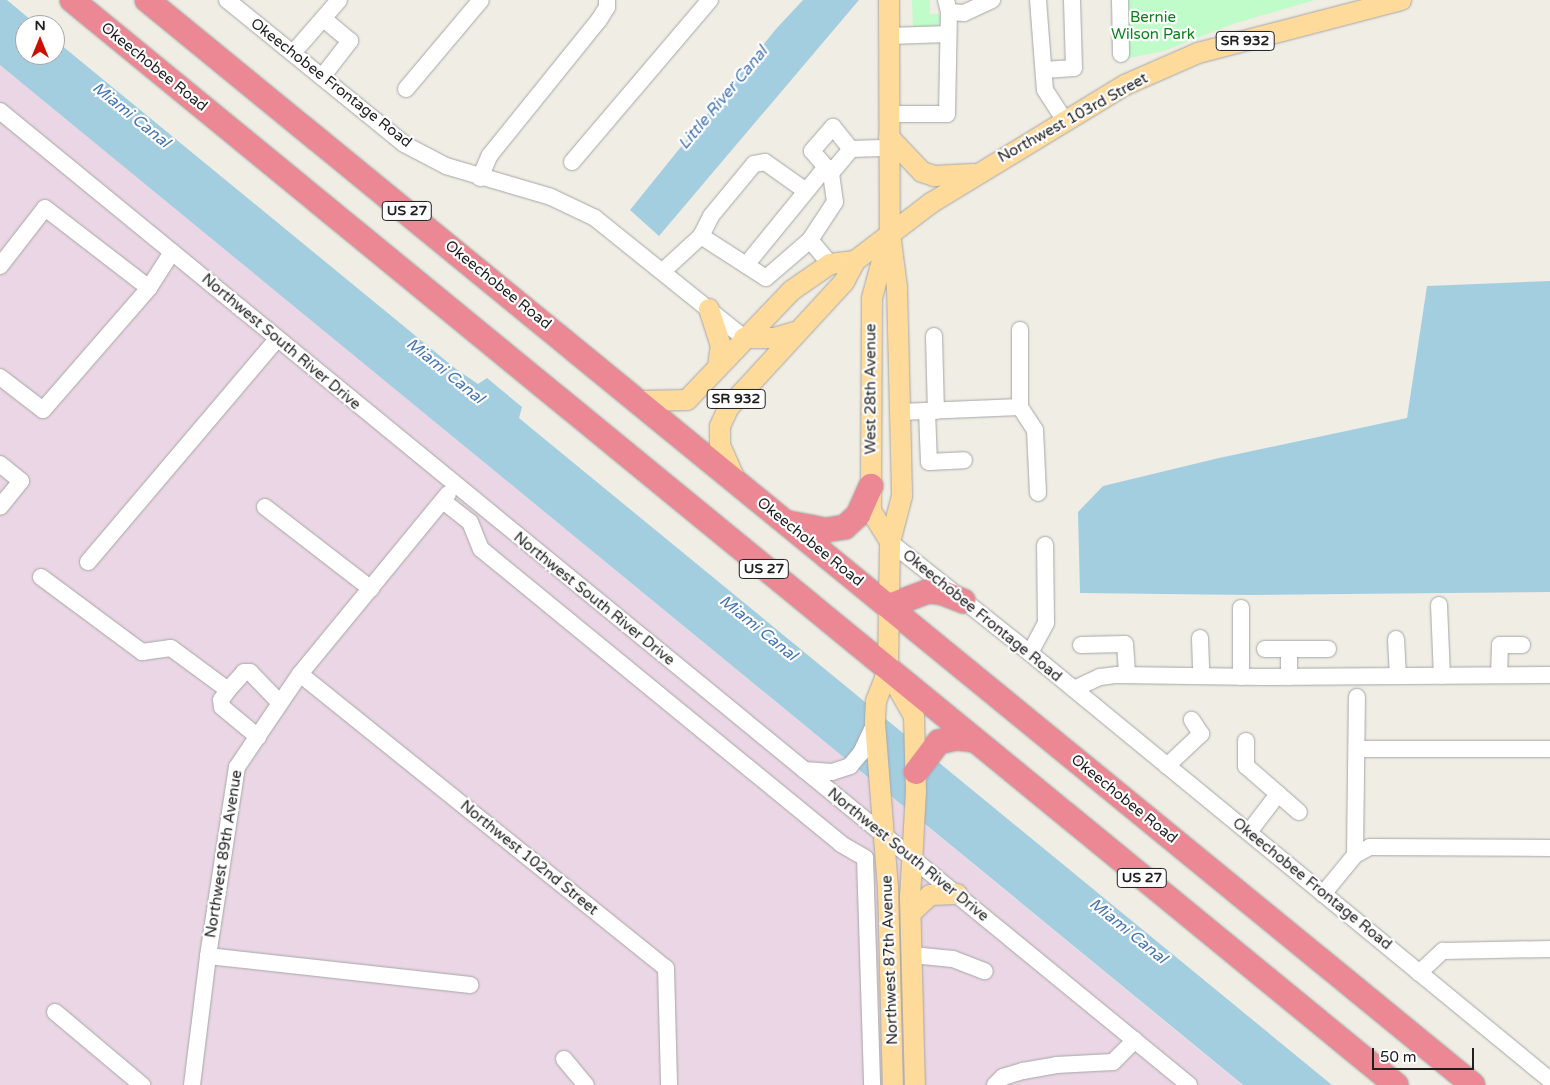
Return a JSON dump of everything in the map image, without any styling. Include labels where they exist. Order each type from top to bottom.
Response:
[{"type":"highway","name":"Okeechobee Road","points":[[72,0],[1396,1085]]},
{"type":"highway","points":[[137,0],[172,21]]},
{"type":"highway","name":"Okeechobee Road","points":[[147,0],[641,401],[737,482],[1473,1085]]},
{"type":"highway","points":[[787,523],[826,530],[845,527],[858,515],[871,486]]},
{"type":"highway","points":[[889,606],[929,591],[943,592],[963,601]]},
{"type":"highway","points":[[916,772],[923,743],[946,739],[974,740]]},
{"type":"main road","name":"West 28th Avenue","points":[[885,835],[879,787],[875,723],[876,701],[888,670],[890,542],[902,496],[897,288],[890,233],[889,0]]},
{"type":"main road","name":"Northwest 103rd Street","points":[[798,331],[844,282],[855,261],[890,233],[975,174],[1125,86],[1198,53],[1401,0]]},
{"type":"main road","points":[[889,143],[922,172],[934,176],[975,174]]},
{"type":"main road","name":"West 28th Avenue","points":[[890,233],[872,298],[871,486],[871,512],[890,542]]},
{"type":"main road","name":"SR 932","points":[[641,401],[687,400],[744,338],[791,291],[830,264],[855,261]]},
{"type":"main road","points":[[828,299],[851,293],[864,301],[872,312]]},
{"type":"main road","points":[[709,309],[721,340],[718,367]]},
{"type":"main road","points":[[744,338],[774,338],[798,331]]},
{"type":"main road","name":"SR 932","points":[[737,482],[720,446],[722,419],[750,381],[798,331]]},
{"type":"main road","points":[[872,342],[882,391],[892,407],[900,412]]},
{"type":"main road","points":[[888,670],[914,716],[923,743]]},
{"type":"main road","points":[[912,858],[916,772]]},
{"type":"main road","name":"Northwest 87th Avenue","points":[[885,835],[893,1085]]},
{"type":"main road","name":"Northwest 87th Avenue","points":[[912,858],[911,913],[915,1085]]},
{"type":"main road","points":[[911,913],[930,895],[957,894]]},
{"type":"street","name":"Okeechobee Frontage Road","points":[[227,0],[404,144],[446,166],[480,178],[551,197],[579,210],[663,271],[744,338]]},
{"type":"street","points":[[293,53],[339,0]]},
{"type":"street","points":[[406,89],[481,0]]},
{"type":"street","points":[[480,178],[490,155],[599,20],[607,7],[607,0]]},
{"type":"street","points":[[572,162],[710,0]]},
{"type":"street","points":[[888,114],[948,114],[947,6],[964,13],[992,0]]},
{"type":"street","points":[[1038,0],[1045,90],[1065,121]]},
{"type":"street","points":[[1044,70],[1074,68],[1072,0]]},
{"type":"street","points":[[1120,0],[1121,54]]},
{"type":"street","points":[[322,77],[350,41],[323,18]]},
{"type":"street","points":[[889,36],[948,34]]},
{"type":"street","name":"Northwest South River Drive","points":[[0,111],[454,486],[885,835],[1189,1085]]},
{"type":"street","points":[[701,236],[766,278],[810,240],[835,202],[828,170],[812,151],[833,127],[851,149]]},
{"type":"street","points":[[746,265],[806,191],[851,149],[889,143]]},
{"type":"street","points":[[663,271],[701,236],[720,203],[754,164],[765,162],[806,191]]},
{"type":"street","points":[[0,266],[45,208],[149,288]]},
{"type":"street","points":[[810,240],[830,264]]},
{"type":"street","points":[[0,377],[43,410],[149,288],[172,252]]},
{"type":"street","points":[[1020,330],[1020,407],[1035,430],[1038,493]]},
{"type":"street","points":[[934,336],[929,462],[964,460]]},
{"type":"street","points":[[88,562],[277,339]]},
{"type":"street","points":[[900,412],[1020,407]]},
{"type":"street","points":[[0,464],[21,481],[0,507]]},
{"type":"street","name":"Northwest 89th Avenue","points":[[192,1085],[208,956],[237,767],[300,674],[454,486]]},
{"type":"street","points":[[443,501],[470,522],[480,549],[841,844],[865,858],[872,1085]]},
{"type":"street","points":[[265,507],[371,589]]},
{"type":"street","name":"Okeechobee Frontage Road","points":[[890,542],[1030,653],[1550,1080]]},
{"type":"street","points":[[1030,653],[1046,623],[1045,545]]},
{"type":"street","points":[[41,576],[142,652],[171,648],[228,690]]},
{"type":"street","points":[[1439,605],[1442,676]]},
{"type":"street","points":[[1241,608],[1241,677]]},
{"type":"street","points":[[1200,638],[1201,676]]},
{"type":"street","points":[[1396,639],[1398,676]]},
{"type":"street","points":[[1081,645],[1125,644],[1127,674]]},
{"type":"street","points":[[1499,675],[1500,645],[1522,645]]},
{"type":"street","points":[[1265,648],[1328,648]]},
{"type":"street","points":[[1289,648],[1289,677]]},
{"type":"street","points":[[258,737],[222,707],[221,700],[244,672],[250,672],[280,704]]},
{"type":"street","name":"Northwest 102nd Street","points":[[300,674],[666,968],[669,1085]]},
{"type":"street","name":"Okeechobee Frontage Road","points":[[1074,689],[1100,677],[1127,674],[1241,677],[1550,675]]},
{"type":"street","points":[[1355,855],[1356,697]]},
{"type":"street","points":[[1167,766],[1202,734],[1192,720]]},
{"type":"street","points":[[804,770],[832,772],[850,766],[861,753],[875,723]]},
{"type":"street","points":[[1246,741],[1246,766],[1299,812]]},
{"type":"street","points":[[1357,749],[1550,749]]},
{"type":"street","points":[[1249,832],[1278,794]]},
{"type":"street","points":[[1324,894],[1355,855],[1370,847],[1550,848]]},
{"type":"street","points":[[1420,973],[1443,951],[1550,949]]},
{"type":"street","points":[[912,955],[953,959],[986,971]]},
{"type":"street","points":[[208,956],[470,985]]},
{"type":"street","points":[[55,1012],[142,1085]]},
{"type":"street","points":[[995,1085],[1003,1077],[1023,1071],[1056,1065],[1113,1062],[1135,1040]]},
{"type":"street","points":[[564,1059],[586,1085]]},
{"type":"shaded area","points":[[0,65],[46,102],[1242,1085],[0,1085]]},
{"type":"green space","points":[[912,0],[930,0],[930,14],[940,14],[941,19],[937,27],[913,27]]},
{"type":"green space","name":"Bernie Wilson Park","points":[[1128,0],[1315,0],[1233,24],[1164,51],[1124,59]]},
{"type":"water","name":"Miami Canal","points":[[0,0],[7,0],[25,15],[15,15],[15,65],[65,65],[65,48],[456,369],[478,384],[487,378],[522,407],[519,418],[1332,1085],[1243,1085],[0,65]]},
{"type":"water","name":"Little River Canal","points":[[803,0],[859,0],[659,236],[630,210],[776,29]]},
{"type":"water","points":[[1550,281],[1550,592],[1250,595],[1080,593],[1078,512],[1103,486],[1219,458],[1407,418],[1427,286]]}]
